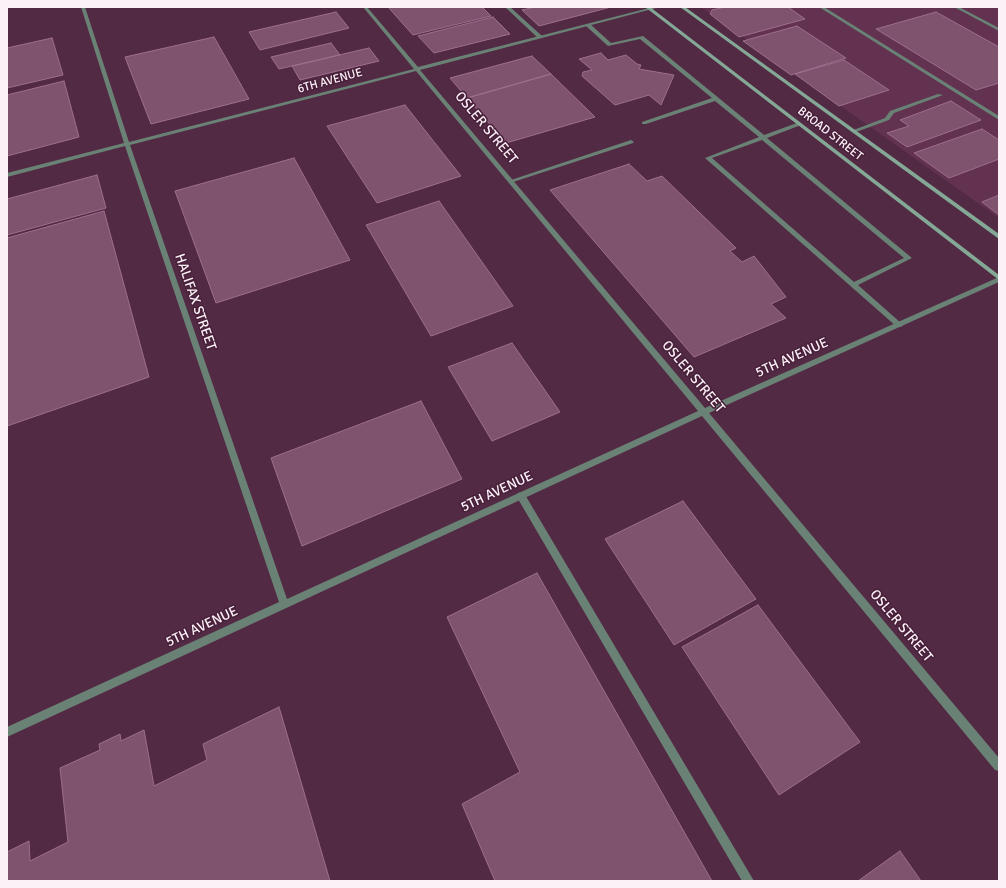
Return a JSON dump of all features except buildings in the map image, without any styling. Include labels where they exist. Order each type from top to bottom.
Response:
[{"type":"main road","name":"BROAD STREET","points":[[682,7],[854,130],[999,237]]},
{"type":"main road","name":"BROAD STREET","points":[[649,8],[999,279]]},
{"type":"street","name":"HALIFAX STREET","points":[[83,7],[127,144],[285,605]]},
{"type":"street","name":"OSLER STREET","points":[[365,7],[999,766]]},
{"type":"street","points":[[507,7],[540,37]]},
{"type":"street","name":"6TH AVENUE","points":[[7,175],[649,8],[658,7]]},
{"type":"street","points":[[821,7],[999,118]]},
{"type":"street","points":[[956,7],[999,30]]},
{"type":"street","points":[[588,25],[610,45],[641,37],[909,258],[853,285]]},
{"type":"street","points":[[854,130],[887,119],[892,112],[940,96]]},
{"type":"street","points":[[644,123],[716,99]]},
{"type":"street","points":[[799,124],[708,158],[899,325]]},
{"type":"street","points":[[511,181],[631,142]]},
{"type":"street","name":"5TH AVENUE","points":[[7,732],[704,412],[999,279]]},
{"type":"street","points":[[521,496],[748,881]]},
{"type":"shaded area","points":[[701,7],[999,7],[999,218]]}]
